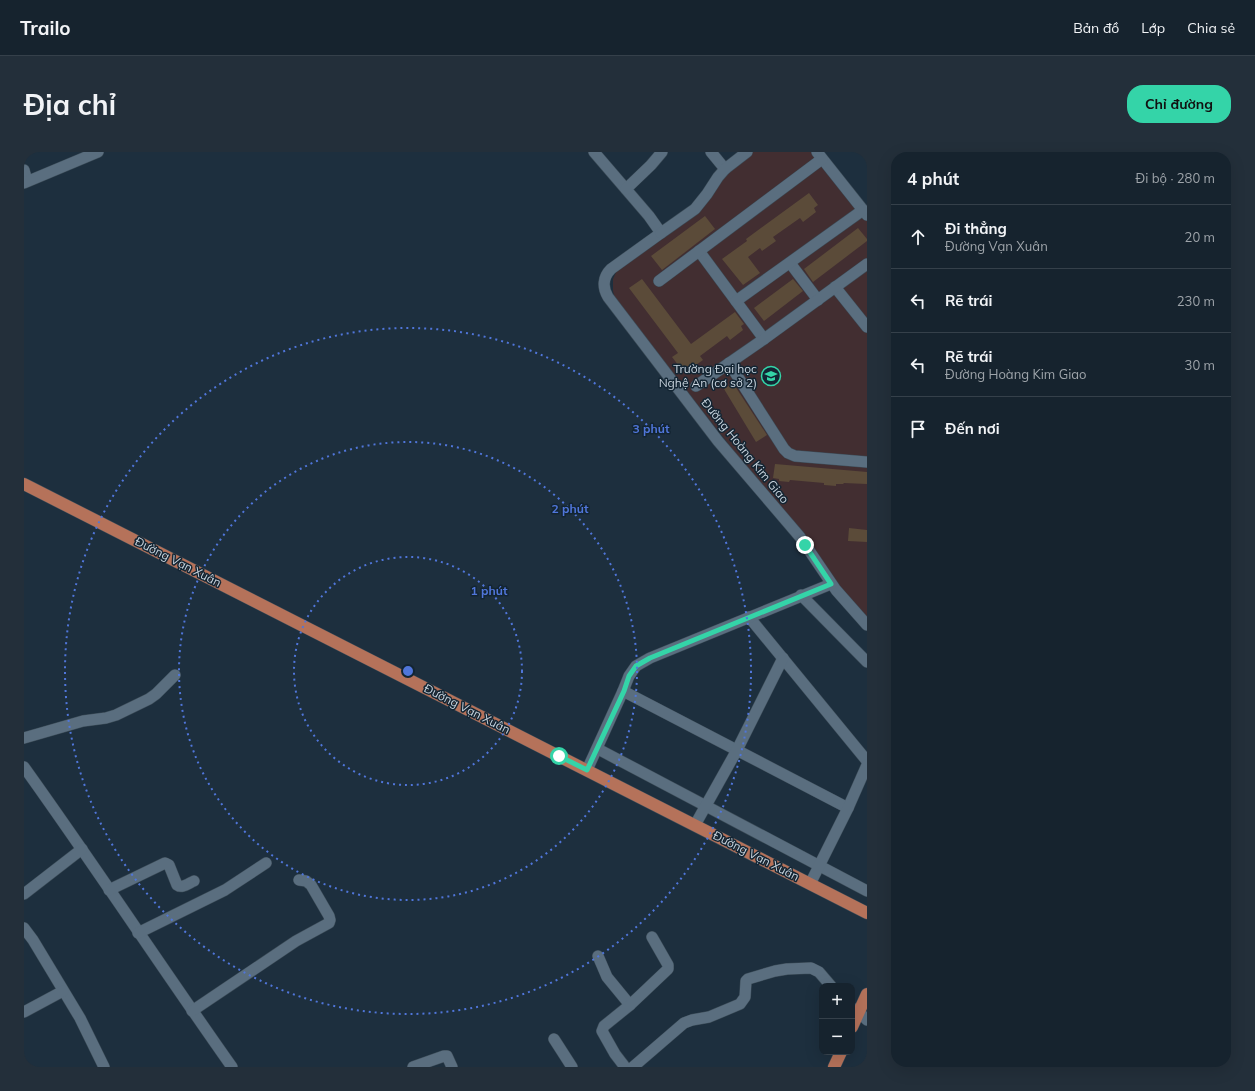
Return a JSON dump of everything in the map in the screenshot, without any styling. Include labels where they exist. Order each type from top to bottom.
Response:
[{"type":"main road","name":"Đường Vạn Xuân","points":[[24,484],[867,913]]},
{"type":"main road","points":[[859,1014],[867,994]]},
{"type":"main road","points":[[834,1067],[840,1055]]},
{"type":"street","points":[[25,178],[98,152]]},
{"type":"street","points":[[594,152],[662,233]]},
{"type":"street","points":[[626,189],[662,152]]},
{"type":"street","points":[[711,152],[726,169]]},
{"type":"street","name":"Đường Hoàng Kim Giao","points":[[747,152],[726,169],[715,181],[695,209],[611,269],[606,275],[604,282],[606,293],[718,441],[800,537],[831,584],[867,626]]},
{"type":"street","points":[[659,281],[820,156],[865,212],[736,301]]},
{"type":"street","points":[[699,251],[764,339]]},
{"type":"street","points":[[790,263],[818,300]]},
{"type":"street","points":[[696,386],[764,339],[867,264]]},
{"type":"street","points":[[835,287],[867,327]]},
{"type":"street","points":[[729,363],[788,453],[795,456],[867,462]]},
{"type":"street","points":[[587,770],[624,691],[629,676],[636,666],[650,658],[831,584]]},
{"type":"street","points":[[801,595],[867,662]]},
{"type":"street","points":[[749,617],[867,762]]},
{"type":"street","points":[[695,825],[737,750],[783,658]]},
{"type":"street","points":[[24,738],[83,721],[116,715],[149,699],[175,675]]},
{"type":"street","points":[[624,691],[848,808]]},
{"type":"street","points":[[598,749],[867,891]]},
{"type":"street","points":[[810,884],[848,808],[867,765]]},
{"type":"street","points":[[24,767],[232,1067]]},
{"type":"street","points":[[24,894],[82,849]]},
{"type":"street","points":[[109,890],[166,863],[169,865],[179,886],[194,881]]},
{"type":"street","points":[[138,933],[225,890],[266,863]]},
{"type":"street","points":[[192,1011],[296,941],[329,923],[329,916],[311,885],[306,881],[299,880]]},
{"type":"street","points":[[24,928],[33,940],[80,1018],[104,1067]]},
{"type":"street","points":[[625,1067],[615,1054],[602,1030],[604,1026],[630,1005],[668,969],[668,966],[652,937]]},
{"type":"street","points":[[598,956],[608,977],[630,1005]]},
{"type":"street","points":[[633,1067],[684,1023],[709,1017],[740,1004],[745,998],[746,983],[748,979],[787,969],[811,968],[820,972],[829,983]]},
{"type":"street","points":[[24,1012],[63,991]]},
{"type":"street","points":[[554,1039],[572,1067]]},
{"type":"street","points":[[413,1067],[444,1056],[449,1058],[452,1067]]},
{"type":"shaded area","name":"Trường Đại học Nghệ An (cơ sở 2)","points":[[752,152],[823,152],[867,206],[867,621],[615,299],[613,291],[613,279],[617,270],[696,206],[735,166]]},
{"type":"building","points":[[809,193],[818,205],[814,208],[816,212],[803,222],[800,218],[773,237],[776,241],[762,251],[760,248],[748,257],[760,273],[743,285],[722,259],[747,241],[746,239]]},
{"type":"building","points":[[705,216],[715,229],[662,270],[651,256]]},
{"type":"building","points":[[858,228],[867,241],[813,282],[804,269]]},
{"type":"building","points":[[642,279],[691,344],[735,312],[744,324],[741,326],[743,330],[730,340],[727,336],[700,356],[703,360],[689,370],[687,366],[682,370],[672,357],[678,353],[629,288]]},
{"type":"building","points":[[793,279],[803,291],[764,321],[754,308]]},
{"type":"building","points":[[733,383],[767,435],[756,442],[724,389]]},
{"type":"building","points":[[775,464],[867,472],[867,484],[844,483],[836,484],[836,486],[824,485],[824,483],[790,480],[789,482],[779,481],[779,479],[773,478]]},
{"type":"building","points":[[849,528],[867,530],[867,542],[848,541]]},
{"type":"place","name":"Trường Đại học Nghệ An (cơ sở 2)","points":[[771,376]]},
{"type":"route","points":[[559,756],[587,770],[624,691],[629,676],[636,666],[650,658],[831,584],[805,545]]}]
